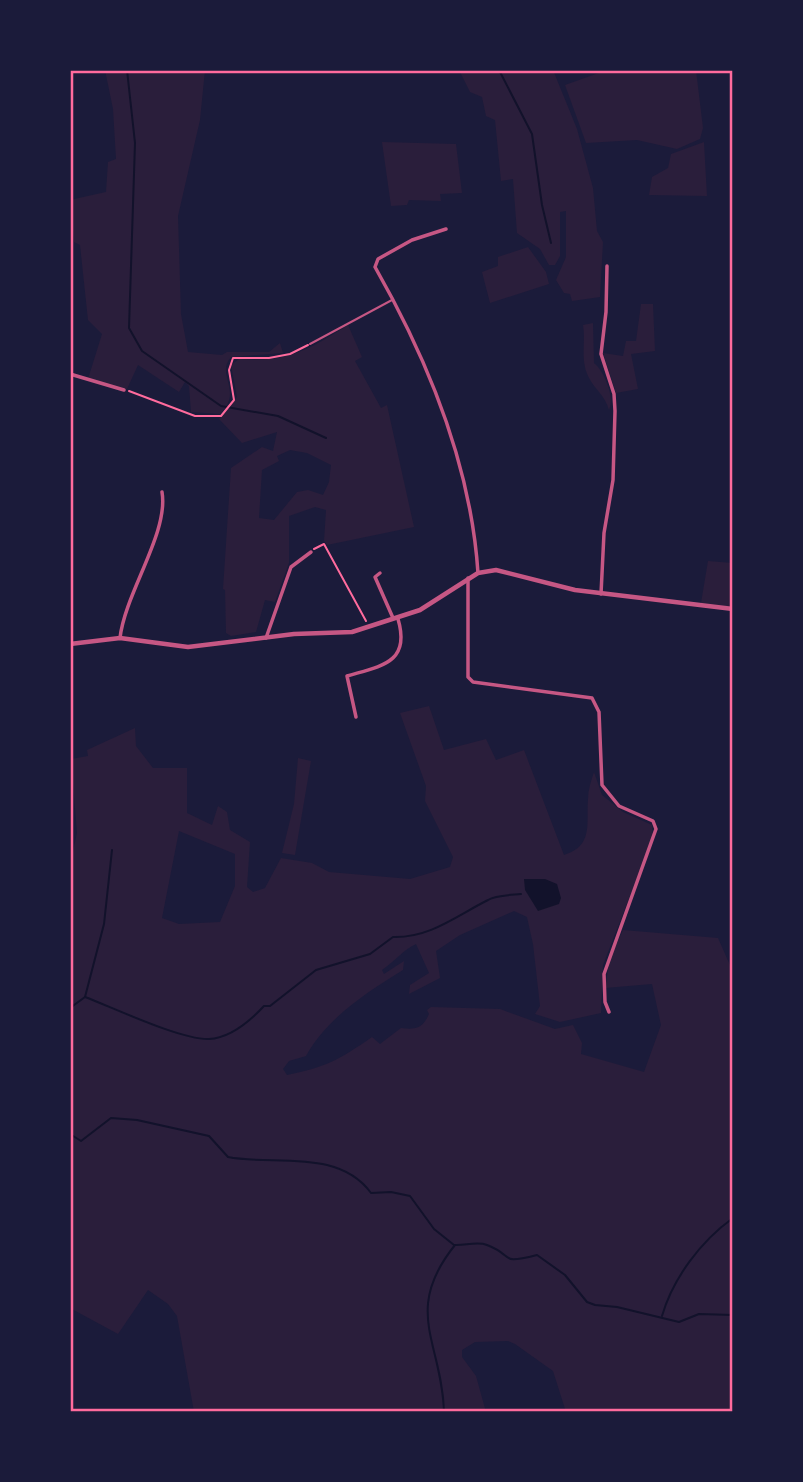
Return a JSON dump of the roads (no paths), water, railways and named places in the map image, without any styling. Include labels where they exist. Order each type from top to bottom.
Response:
[{"type":"street","points":[[446,229],[412,240],[378,259],[375,267],[392,300],[460,462],[474,523],[478,573]]},
{"type":"street","points":[[601,594],[604,533],[613,473],[615,411],[614,394],[601,354],[606,312],[607,266]]},
{"type":"street","points":[[70,374],[124,390]]},
{"type":"street","points":[[120,638],[129,600],[151,548],[164,503],[162,492]]},
{"type":"street","points":[[266,638],[291,567],[311,552]]},
{"type":"street","points":[[70,644],[120,638],[177,647],[294,634],[341,634],[370,628],[428,607],[478,573],[508,572],[563,588],[733,609]]},
{"type":"street","points":[[356,717],[347,676],[383,666],[393,659],[402,642],[396,619],[376,578],[380,573]]},
{"type":"street","points":[[468,578],[468,677],[473,682],[592,698],[599,712],[602,785],[613,802],[631,813],[653,821],[656,830],[604,974],[608,1012]]},
{"type":"lane","points":[[310,344],[392,300]]},
{"type":"waterway","points":[[127,70],[135,143],[129,328],[142,351],[221,406],[278,416],[326,438]]},
{"type":"waterway","points":[[499,70],[532,134],[542,205],[551,243]]},
{"type":"waterway","points":[[85,997],[104,924],[112,850]]},
{"type":"waterway","points":[[70,1008],[85,997],[147,1023],[182,1034],[197,1038],[217,1038],[239,1027],[264,1006],[270,1006],[316,970],[370,954],[393,937],[431,930],[491,898],[521,894]]},
{"type":"waterway","points":[[70,1134],[81,1141],[111,1118],[137,1120],[209,1136],[228,1157],[323,1164],[357,1179],[371,1193],[391,1192],[410,1196],[434,1229],[454,1245],[483,1244],[511,1259],[537,1255],[565,1275],[587,1302],[595,1305],[617,1307],[679,1322],[699,1314],[733,1315]]},
{"type":"waterway","points":[[662,1316],[673,1288],[690,1261],[699,1249],[733,1218]]},
{"type":"waterway","points":[[444,1412],[428,1308],[431,1289],[439,1268],[455,1245]]}]
